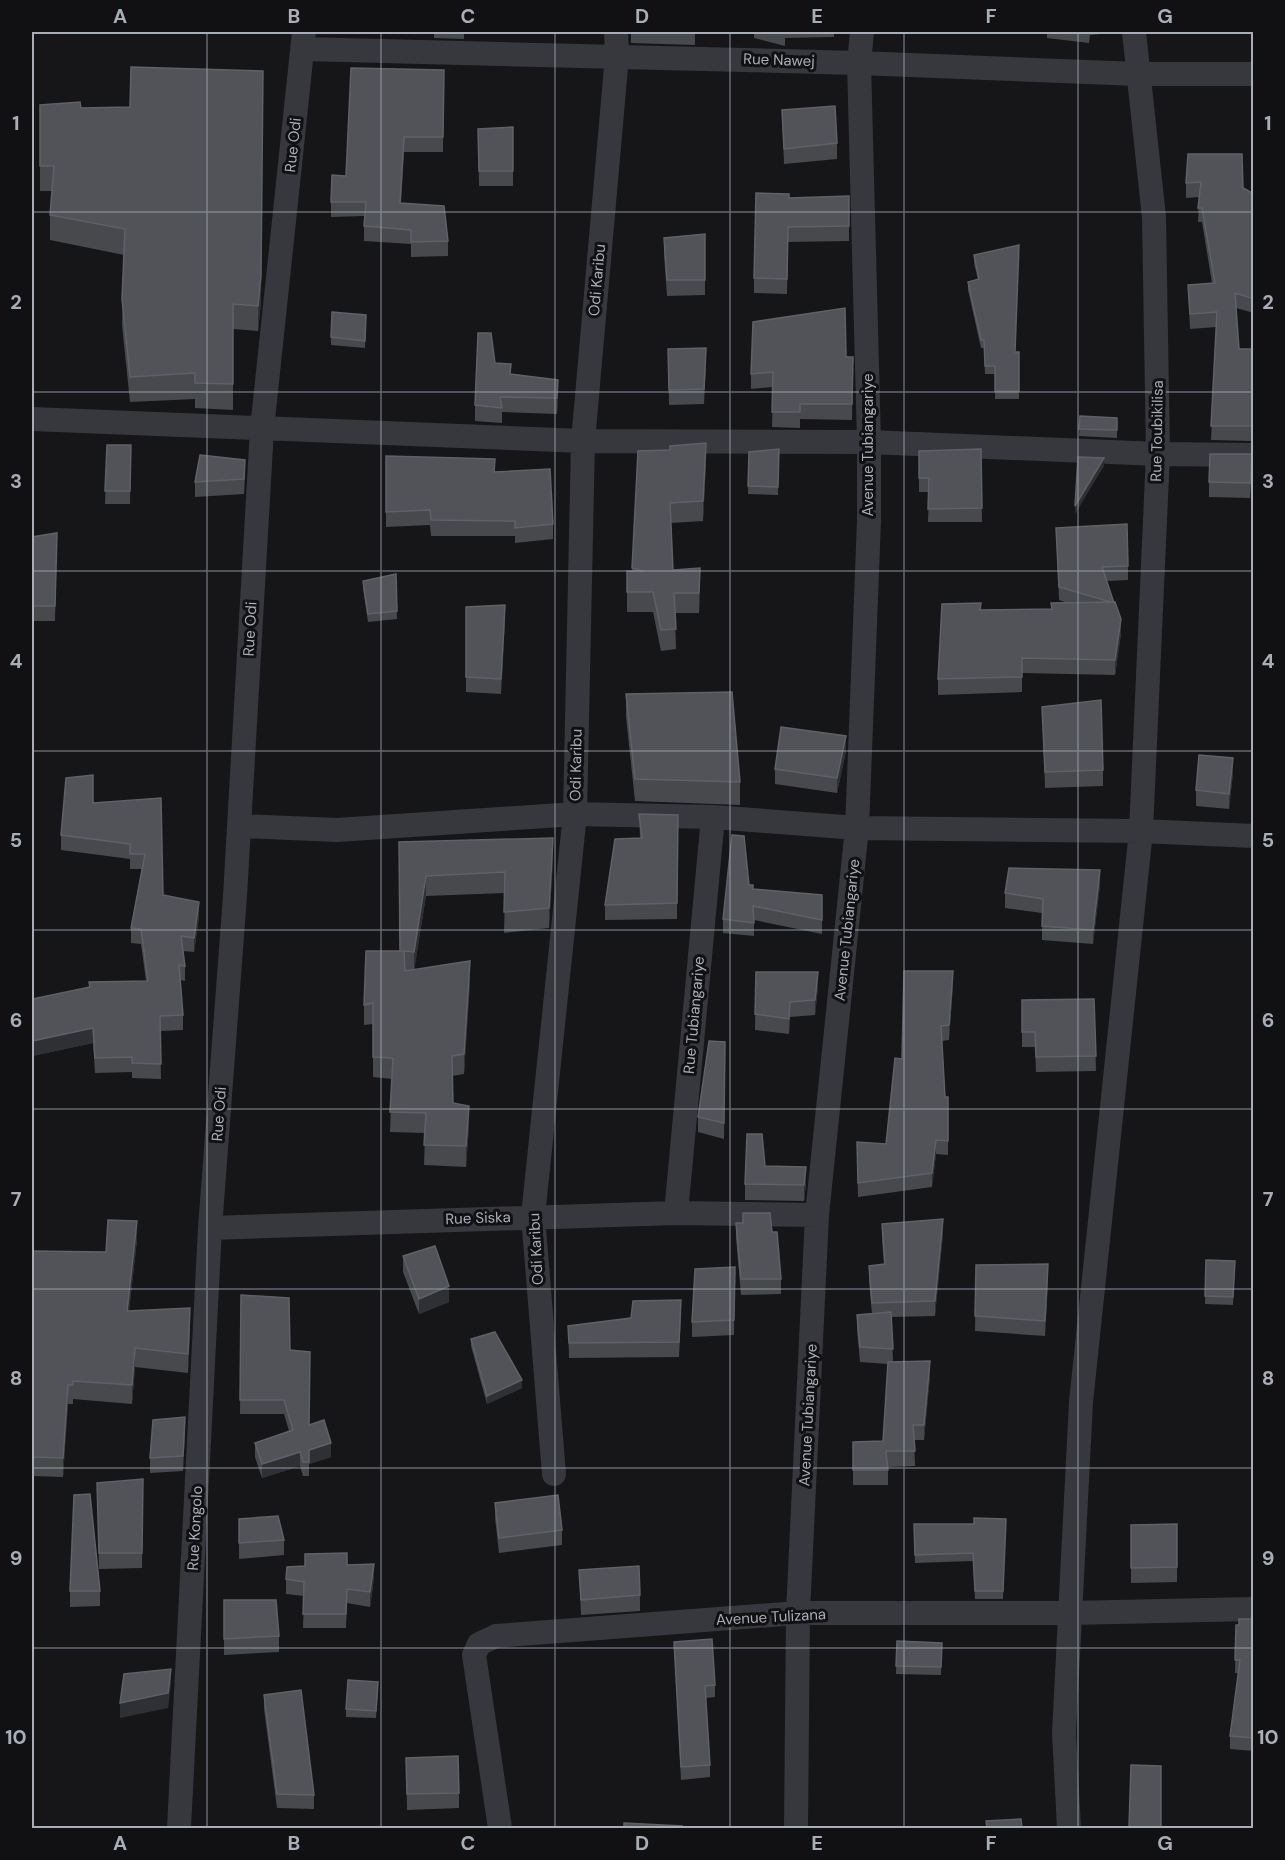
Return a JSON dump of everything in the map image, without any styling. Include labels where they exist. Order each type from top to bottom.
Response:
[{"type":"street","name":"Odi Karibu","points":[[554,1474],[533,1216],[575,814],[583,441],[617,56],[616,32]]},
{"type":"street","name":"Avenue Tubiangariye","points":[[796,1828],[798,1613],[818,1215],[857,828],[869,442],[860,63],[862,32]]},
{"type":"street","name":"Rue Toubikilisa","points":[[1069,1828],[1064,1733],[1082,1402],[1141,831],[1158,454],[1154,218],[1134,32]]},
{"type":"street","name":"Rue Nawej","points":[[304,40],[617,56],[1138,74],[1254,74]]},
{"type":"street","name":"Rue Odi","points":[[210,1228],[239,826],[262,429],[304,40]]},
{"type":"street","points":[[32,418],[583,441],[869,442],[1158,454],[1254,455]]},
{"type":"street","points":[[239,826],[337,830],[575,814],[713,817],[857,828],[1141,831],[1254,836]]},
{"type":"street","name":"Rue Tubiangariye","points":[[675,1213],[713,817]]},
{"type":"street","name":"Rue Siska","points":[[210,1228],[533,1216],[675,1213],[818,1215]]},
{"type":"street","name":"Rue Kongolo","points":[[179,1828],[210,1228]]},
{"type":"street","name":"Avenue Tulizana","points":[[500,1828],[474,1655],[479,1644],[496,1636],[798,1613],[1070,1613],[1254,1609]]},
{"type":"building","points":[[131,67],[263,71],[261,276],[258,306],[233,304],[233,384],[195,383],[195,373],[130,377],[122,299],[125,229],[50,215],[54,166],[40,166],[40,105],[80,102],[81,108],[130,107]]},
{"type":"building","points":[[351,68],[444,70],[443,137],[404,137],[400,203],[444,206],[448,241],[411,242],[411,230],[364,226],[366,202],[331,202],[332,175],[346,176]]},
{"type":"building","points":[[835,106],[837,143],[784,149],[782,110]]},
{"type":"building","points":[[513,127],[513,171],[479,171],[478,129]]},
{"type":"building","points":[[1188,154],[1242,154],[1243,188],[1254,194],[1254,299],[1235,293],[1239,349],[1254,349],[1253,426],[1211,426],[1217,312],[1190,314],[1188,285],[1215,283],[1202,208],[1198,208],[1201,182],[1186,183]]},
{"type":"building","points":[[756,193],[789,194],[789,198],[849,196],[849,226],[788,227],[787,279],[754,278]]},
{"type":"building","points":[[705,234],[705,280],[667,280],[664,238]]},
{"type":"building","points":[[1019,245],[1015,352],[1019,352],[1019,391],[995,391],[995,366],[985,366],[984,340],[981,340],[968,282],[979,279],[974,255]]},
{"type":"building","points":[[845,308],[846,357],[853,357],[852,404],[800,404],[800,412],[772,412],[773,372],[751,374],[753,322]]},
{"type":"building","points":[[332,312],[366,315],[365,341],[331,337]]},
{"type":"building","points":[[478,333],[491,333],[495,363],[511,364],[510,374],[558,380],[557,398],[500,397],[502,408],[475,405]]},
{"type":"building","points":[[706,348],[704,389],[669,390],[668,349]]},
{"type":"building","points":[[1080,416],[1117,418],[1117,430],[1079,429]]},
{"type":"building","points":[[706,443],[703,501],[670,503],[673,570],[700,568],[699,593],[674,593],[676,629],[661,630],[653,592],[627,592],[627,571],[644,571],[632,568],[638,451],[670,450],[670,446]]},
{"type":"building","points":[[107,445],[131,445],[130,491],[105,491]]},
{"type":"building","points":[[779,449],[778,487],[748,486],[749,452]]},
{"type":"building","points":[[981,449],[982,508],[928,509],[929,478],[919,478],[919,451]]},
{"type":"building","points":[[1210,454],[1252,454],[1250,483],[1209,482]]},
{"type":"building","points":[[200,455],[245,460],[244,479],[195,482]]},
{"type":"building","points":[[386,456],[495,459],[494,472],[550,469],[553,524],[515,528],[515,521],[431,520],[430,510],[386,512]]},
{"type":"building","points":[[1078,457],[1104,458],[1075,506]]},
{"type":"building","points":[[1127,524],[1128,566],[1102,567],[1114,603],[1059,587],[1056,528]]},
{"type":"building","points":[[57,533],[55,606],[32,606],[32,537]]},
{"type":"building","points":[[396,574],[397,611],[368,614],[363,581]]},
{"type":"building","points":[[1115,602],[1121,619],[1115,660],[1022,658],[1022,677],[938,679],[942,604],[981,603],[980,610],[1052,609],[1051,603]]},
{"type":"building","points":[[505,605],[501,679],[466,677],[466,607]]},
{"type":"building","points":[[732,692],[740,782],[635,779],[626,694]]},
{"type":"building","points":[[1101,700],[1103,770],[1045,772],[1042,707]]},
{"type":"building","points":[[781,727],[846,736],[837,778],[775,769]]},
{"type":"building","points":[[1199,755],[1233,758],[1229,794],[1196,790]]},
{"type":"building","points":[[93,775],[93,803],[161,798],[163,895],[199,902],[194,938],[181,936],[185,966],[179,965],[183,1015],[160,1016],[161,1064],[132,1063],[132,1057],[95,1058],[93,1028],[32,1041],[32,999],[90,987],[89,982],[148,981],[141,929],[131,928],[145,854],[130,854],[130,844],[61,835],[66,778]]},
{"type":"building","points":[[639,814],[678,815],[677,903],[605,905],[615,839],[642,838]]},
{"type":"building","points":[[732,835],[744,836],[749,885],[753,885],[753,889],[822,895],[822,920],[753,906],[754,923],[723,919]]},
{"type":"building","points":[[553,838],[549,908],[504,912],[505,872],[426,876],[414,952],[404,951],[405,971],[470,961],[464,1054],[452,1056],[453,1103],[469,1106],[466,1146],[424,1145],[426,1113],[390,1112],[393,1058],[373,1057],[373,1003],[364,1005],[366,951],[400,951],[399,842]]},
{"type":"building","points":[[1009,868],[1100,870],[1093,930],[1042,926],[1043,899],[1005,893]]},
{"type":"building","points":[[904,971],[953,971],[949,1025],[941,1026],[945,1097],[948,1097],[948,1141],[936,1140],[932,1173],[858,1183],[857,1142],[886,1144],[895,1058],[902,1059]]},
{"type":"building","points":[[756,972],[818,972],[815,1000],[790,1002],[789,1019],[755,1014]]},
{"type":"building","points":[[1094,999],[1096,1056],[1036,1057],[1035,1032],[1022,1032],[1022,1000]]},
{"type":"building","points":[[709,1041],[725,1042],[724,1123],[698,1117]]},
{"type":"building","points":[[747,1134],[762,1134],[765,1166],[806,1167],[804,1185],[745,1184]]},
{"type":"building","points":[[743,1213],[770,1213],[772,1232],[777,1232],[781,1279],[741,1279],[736,1223],[743,1223]]},
{"type":"building","points":[[943,1219],[935,1301],[872,1303],[869,1266],[885,1264],[882,1224]]},
{"type":"building","points":[[108,1220],[137,1221],[127,1311],[190,1308],[188,1354],[135,1348],[132,1385],[73,1381],[73,1385],[68,1385],[63,1458],[32,1457],[32,1251],[106,1252]]},
{"type":"building","points":[[435,1246],[449,1286],[419,1299],[403,1256]]},
{"type":"building","points":[[1206,1260],[1235,1261],[1233,1297],[1205,1296]]},
{"type":"building","points":[[1048,1264],[1045,1321],[975,1316],[976,1265]]},
{"type":"building","points":[[735,1267],[734,1320],[692,1322],[695,1269]]},
{"type":"building","points":[[241,1295],[289,1298],[290,1350],[310,1352],[309,1425],[324,1420],[331,1443],[309,1450],[309,1462],[303,1462],[300,1452],[262,1464],[255,1443],[293,1430],[284,1400],[240,1400]]},
{"type":"building","points":[[681,1300],[679,1342],[569,1343],[568,1326],[631,1318],[633,1301]]},
{"type":"building","points":[[891,1312],[893,1349],[860,1347],[857,1315]]},
{"type":"building","points":[[495,1332],[522,1380],[487,1396],[471,1339]]},
{"type":"building","points":[[930,1361],[924,1425],[913,1425],[915,1451],[886,1451],[888,1470],[853,1470],[853,1442],[883,1441],[888,1362]]},
{"type":"building","points":[[185,1417],[183,1456],[150,1458],[153,1420]]},
{"type":"building","points":[[143,1479],[142,1553],[99,1553],[97,1483]]},
{"type":"building","points":[[90,1494],[100,1591],[70,1591],[74,1495]]},
{"type":"building","points":[[558,1495],[562,1530],[499,1538],[495,1503]]},
{"type":"building","points":[[278,1516],[284,1540],[239,1543],[239,1519]]},
{"type":"building","points":[[974,1518],[1006,1519],[1003,1591],[975,1591],[973,1553],[915,1555],[914,1524],[974,1524]]},
{"type":"building","points":[[1177,1524],[1177,1567],[1131,1568],[1131,1525]]},
{"type":"building","points":[[347,1553],[347,1565],[374,1564],[370,1592],[347,1589],[346,1614],[303,1614],[304,1582],[286,1579],[287,1567],[305,1566],[305,1554]]},
{"type":"building","points":[[639,1566],[640,1595],[581,1600],[579,1570]]},
{"type":"building","points":[[224,1600],[276,1600],[279,1636],[224,1639]]},
{"type":"building","points":[[1239,1619],[1254,1619],[1254,1738],[1230,1736],[1240,1660],[1235,1660],[1236,1625],[1239,1625]]},
{"type":"building","points":[[712,1639],[715,1685],[705,1686],[710,1765],[681,1767],[674,1642]]},
{"type":"building","points":[[897,1641],[942,1643],[941,1667],[896,1666]]},
{"type":"building","points":[[171,1669],[168,1693],[120,1703],[124,1674]]},
{"type":"building","points":[[348,1680],[378,1682],[376,1711],[346,1709]]},
{"type":"building","points":[[301,1690],[314,1795],[277,1794],[264,1695]]},
{"type":"building","points":[[458,1756],[459,1793],[407,1794],[406,1758]]},
{"type":"building","points":[[1131,1765],[1161,1766],[1161,1827],[1129,1827]]},
{"type":"building","points":[[1021,1819],[1022,1828],[987,1828],[986,1821]]},
{"type":"building","points":[[624,1823],[682,1826],[681,1828],[624,1828]]}]
